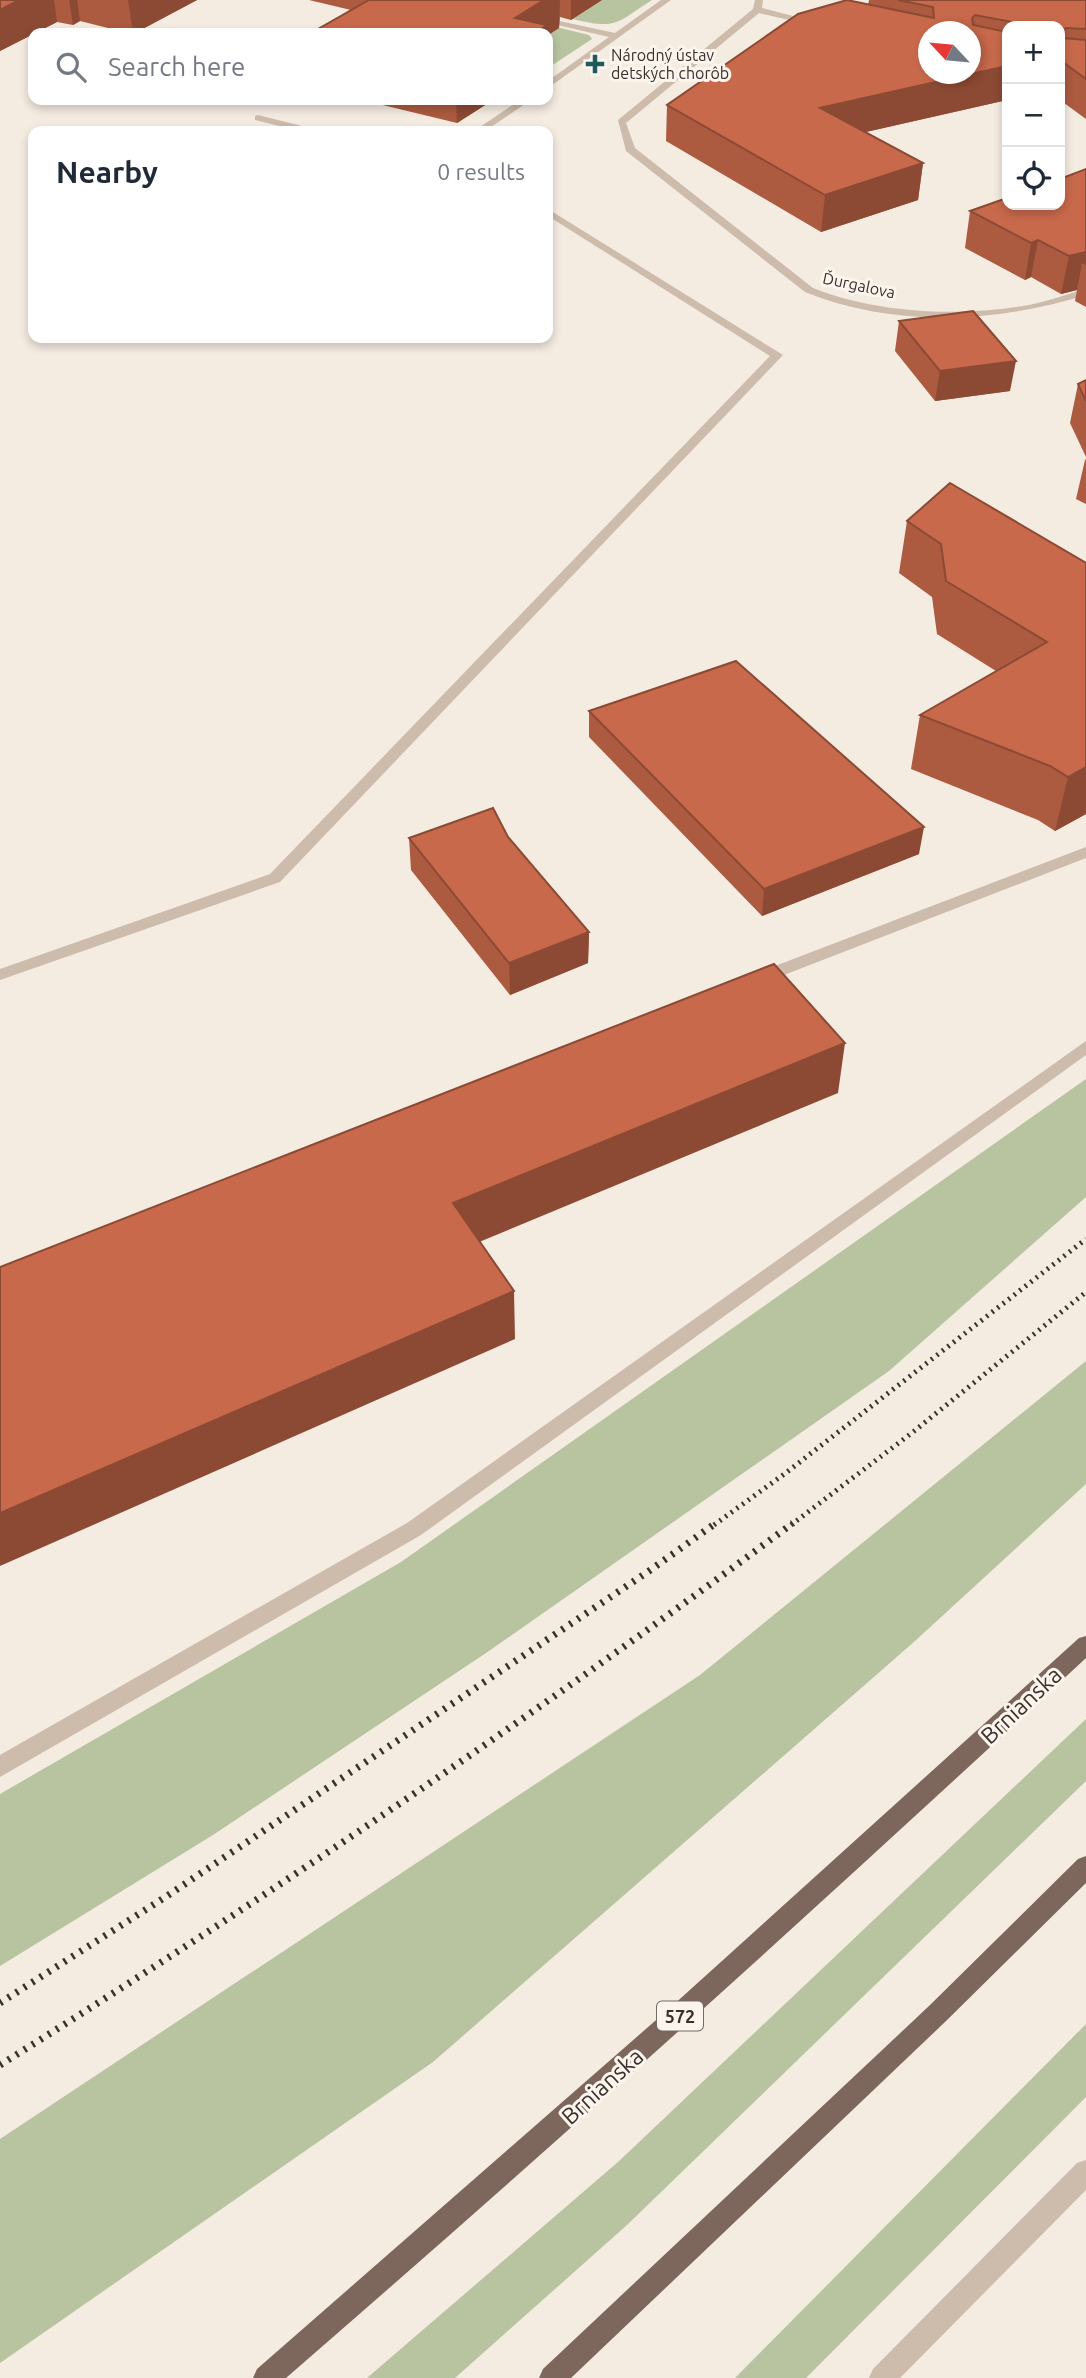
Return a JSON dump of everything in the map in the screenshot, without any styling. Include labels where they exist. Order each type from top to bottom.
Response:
[{"type":"main road","name":"Brnianska","points":[[266,2378],[494,2182],[810,1901],[1086,1645]]},
{"type":"main road","points":[[552,2378],[937,2014],[1086,1867]]},
{"type":"street","points":[[553,81],[667,0]]},
{"type":"street","points":[[758,5],[826,25]]},
{"type":"street","name":"Ďurgalova","points":[[758,5],[621,122],[630,149],[809,290],[826,298],[914,311],[978,313],[1025,309],[1086,292]]},
{"type":"street","points":[[528,15],[617,36]]},
{"type":"street","points":[[487,126],[518,105]]},
{"type":"street","points":[[258,118],[290,126]]},
{"type":"street","points":[[0,975],[275,878],[777,355],[553,215]]},
{"type":"street","points":[[749,982],[1086,852]]},
{"type":"street","points":[[0,1767],[414,1530],[1086,1048]]},
{"type":"street","points":[[882,2378],[1086,2172]]},
{"type":"green space","points":[[602,0],[652,0],[623,19],[608,24],[573,19]]},
{"type":"green space","points":[[532,21],[589,35],[592,39],[553,64],[553,28],[522,28]]},
{"type":"green space","points":[[1086,1079],[1086,1197],[889,1371],[489,1651],[213,1835],[0,1966],[0,1794],[401,1562]]},
{"type":"green space","points":[[1086,1361],[1086,1484],[915,1641],[433,2062],[0,2363],[0,2139],[700,1675]]},
{"type":"green space","points":[[1086,1719],[1086,1781],[627,2225],[455,2378],[367,2378],[618,2162]]},
{"type":"green space","points":[[1086,2024],[1086,2097],[806,2378],[735,2378]]},
{"type":"building","points":[[0,0],[19,0],[0,10]]},
{"type":"building","points":[[369,0],[544,0],[515,18],[547,25],[542,28],[320,28]]},
{"type":"building","points":[[847,0],[934,18],[933,7],[898,0],[1086,0],[1086,29],[1065,29],[1065,21],[1008,21],[975,15],[972,21],[918,21],[918,84],[927,84],[820,108],[923,163],[825,195],[667,105],[798,14]]},
{"type":"building","points":[[981,27],[1002,31],[1002,67],[981,72]]},
{"type":"building","points":[[1065,38],[1086,40],[1086,79],[1065,64]]},
{"type":"building","points":[[1086,169],[1086,252],[1069,256],[1038,240],[1031,243],[970,211],[1002,200],[1002,210],[1065,210],[1065,177]]},
{"type":"building","points":[[973,311],[1016,361],[940,371],[899,321]]},
{"type":"building","points":[[1086,380],[1086,401],[1078,384]]},
{"type":"building","points":[[950,483],[1086,563],[1086,767],[1068,777],[1050,766],[920,715],[1047,642],[946,581],[941,544],[907,521]]},
{"type":"building","points":[[736,661],[924,827],[764,889],[589,711]]},
{"type":"building","points":[[493,808],[508,837],[589,932],[509,963],[409,838]]},
{"type":"building","points":[[774,964],[845,1043],[453,1203],[514,1291],[0,1513],[0,1267]]},
{"type":"railway","points":[[714,1525],[787,1472],[1086,1239]]},
{"type":"railway","points":[[791,1525],[913,1432],[1086,1292]]},
{"type":"railway","points":[[0,2003],[167,1896],[716,1523]]},
{"type":"railway","points":[[0,2065],[402,1802],[501,1734],[793,1523]]},
{"type":"place","name":"Národný ústav detských chorôb","points":[[595,64]]}]
